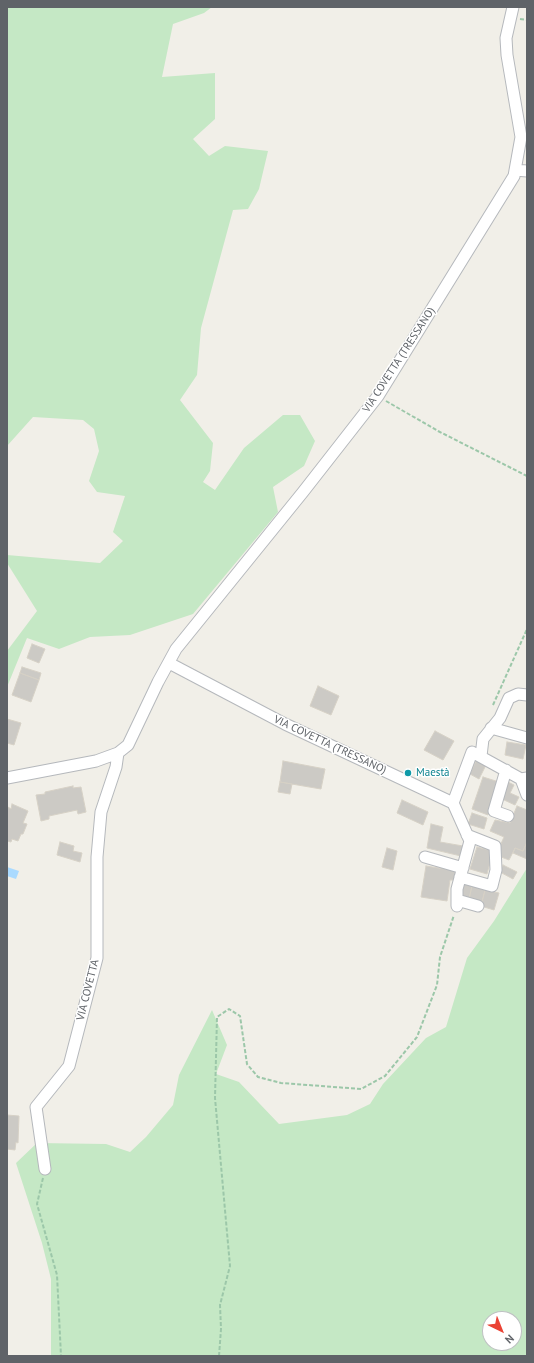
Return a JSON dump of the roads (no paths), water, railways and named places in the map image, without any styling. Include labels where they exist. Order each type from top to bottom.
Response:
[{"type":"street","name":"VIA COVETTA (TRESSANO)","points":[[7,778],[96,761],[118,753],[128,745],[134,736],[158,682],[176,649],[304,492],[378,396],[510,183],[515,170],[521,137],[507,55],[506,38],[513,7]]},
{"type":"street","points":[[515,170],[527,171]]},
{"type":"street","name":"VIA COVETTA (TRESSANO)","points":[[169,663],[284,724],[453,803]]},
{"type":"street","points":[[481,756],[483,739],[500,718],[509,698],[518,694],[527,695]]},
{"type":"street","points":[[491,728],[527,738]]},
{"type":"street","points":[[478,906],[457,903],[457,888],[470,841],[453,803],[472,752],[524,779],[527,795]]},
{"type":"street","name":"VIA COVETTA","points":[[45,1169],[36,1107],[69,1066],[97,958],[97,858],[101,812],[116,767],[118,753]]},
{"type":"street","points":[[506,770],[494,811],[508,816]]},
{"type":"street","points":[[425,857],[492,886],[496,870],[496,846],[467,835]]},
{"type":"water","points":[[7,867],[19,871],[16,879],[7,876]]},
{"type":"place","name":"Maestà","points":[[408,773]]}]
